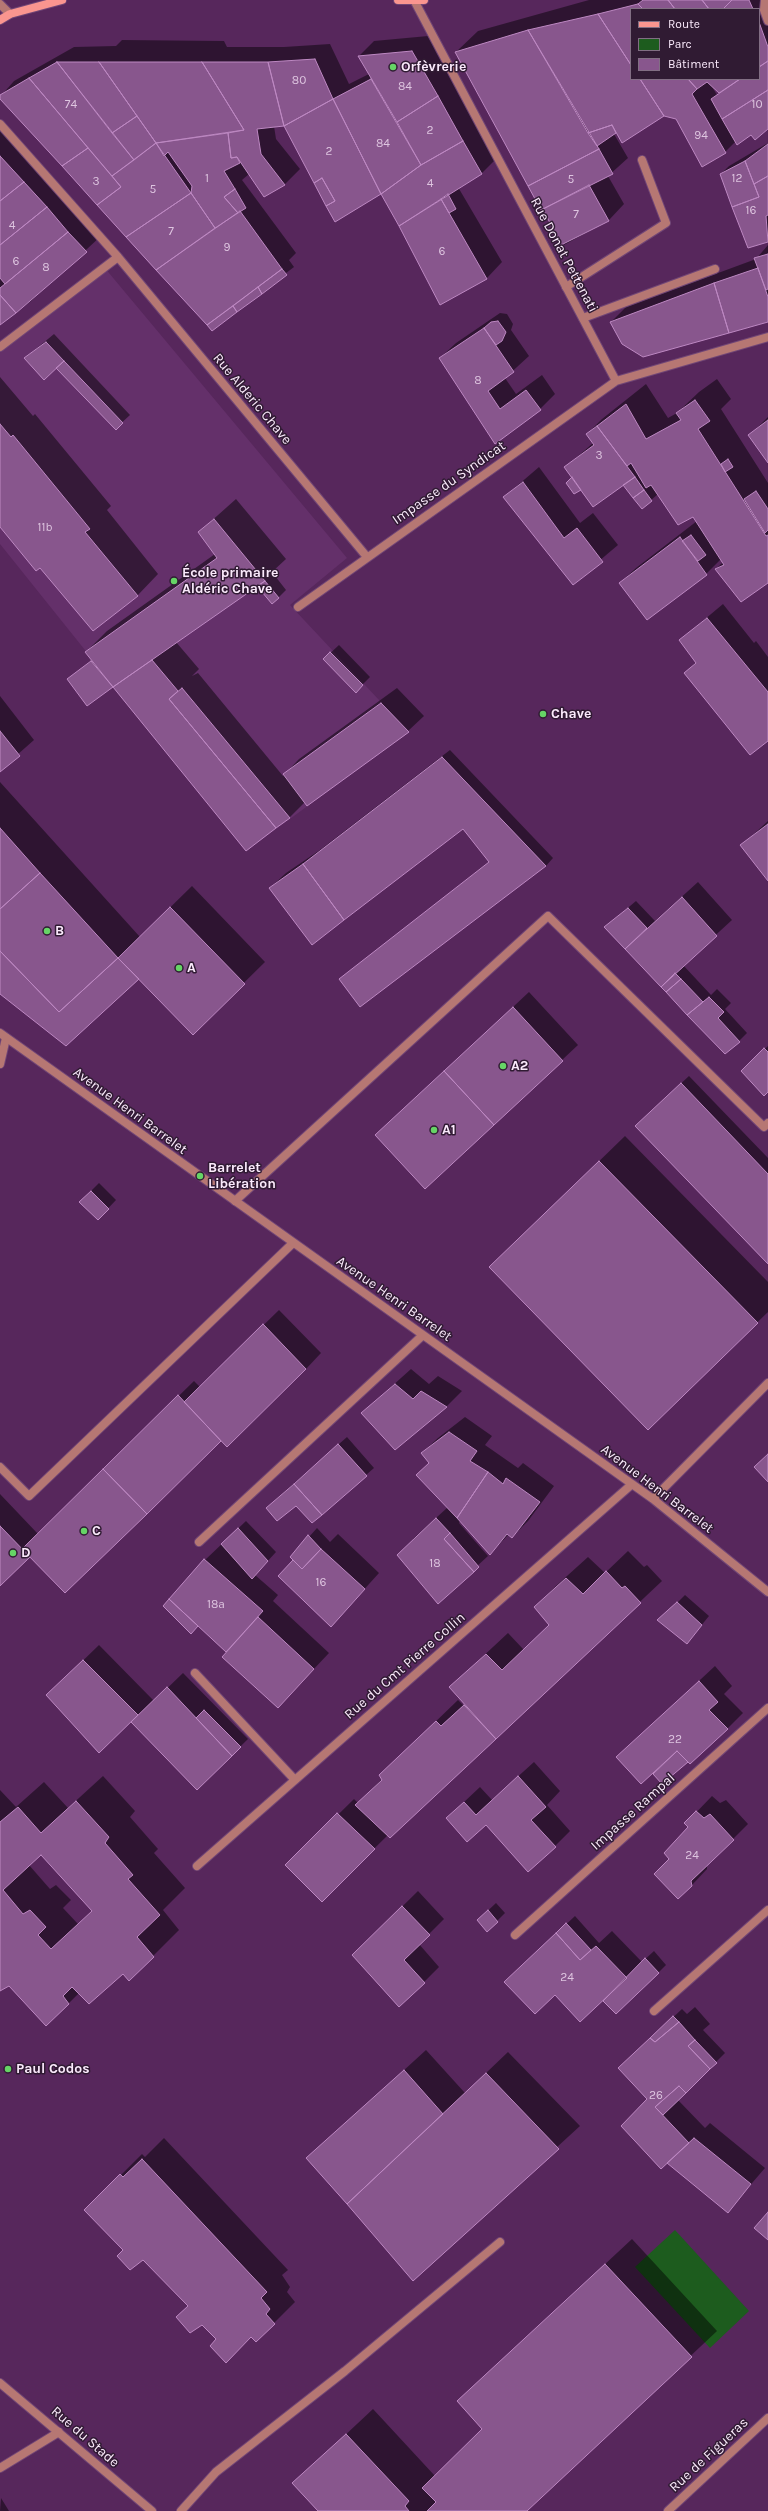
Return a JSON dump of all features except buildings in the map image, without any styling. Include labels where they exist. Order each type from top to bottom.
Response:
[{"type":"street","points":[[0,20],[10,14],[62,0]]},
{"type":"street","points":[[398,0],[415,2],[424,0]]},
{"type":"street","points":[[765,0],[764,10],[768,21]]},
{"type":"street","name":"Rue Donat Pettenati","points":[[415,2],[616,381]]},
{"type":"street","points":[[0,4],[10,14]]},
{"type":"street","name":"Rue Alderic Chave","points":[[0,124],[118,256],[367,557]]},
{"type":"street","points":[[566,287],[666,223],[642,160]]},
{"type":"street","points":[[0,347],[118,256]]},
{"type":"street","points":[[583,318],[715,269]]},
{"type":"street","points":[[616,381],[768,337]]},
{"type":"street","name":"Impasse du Syndicat","points":[[298,607],[616,381]]},
{"type":"street","points":[[235,1201],[548,916],[764,1127],[768,1123]]},
{"type":"street","points":[[0,1064],[3,1036]]},
{"type":"street","name":"Avenue Henri Barrelet","points":[[3,1036],[631,1485],[653,1499],[768,1592]]},
{"type":"street","points":[[0,1467],[29,1496],[293,1243]]},
{"type":"street","points":[[199,1542],[423,1335]]},
{"type":"street","points":[[653,1499],[768,1383]]},
{"type":"street","name":"Rue du Cmt Pierre Collin","points":[[197,1866],[631,1485]]},
{"type":"street","points":[[195,1673],[295,1780]]},
{"type":"street","name":"Impasse Rampal","points":[[515,1935],[768,1708]]},
{"type":"street","points":[[654,2011],[768,1910]]},
{"type":"street","points":[[181,2511],[216,2472],[345,2371],[500,2242]]},
{"type":"street","name":"Rue du Stade","points":[[0,2383],[152,2511]]},
{"type":"street","name":"Rue de Figueras","points":[[668,2511],[768,2418]]},
{"type":"street","points":[[0,2468],[59,2432]]},
{"type":"shaded area","name":"École primaire Aldéric Chave","points":[[104,267],[347,558],[290,605],[409,732],[246,851],[0,544],[0,347]]},
{"type":"green space","points":[[675,2230],[749,2311],[710,2348],[635,2267]]},
{"type":"place","name":"Orfèvrerie","points":[[393,67]]},
{"type":"place","name":"École primaire Aldéric Chave","points":[[174,581]]},
{"type":"place","name":"Chave","points":[[543,714]]},
{"type":"place","name":"B","points":[[47,931]]},
{"type":"place","name":"A","points":[[179,968]]},
{"type":"place","name":"A2","points":[[503,1066]]},
{"type":"place","name":"A1","points":[[434,1130]]},
{"type":"place","name":"Barrelet Libération","points":[[200,1176]]},
{"type":"place","name":"C","points":[[84,1531]]},
{"type":"place","name":"D","points":[[13,1553]]},
{"type":"place","name":"Paul Codos","points":[[8,2069]]}]
